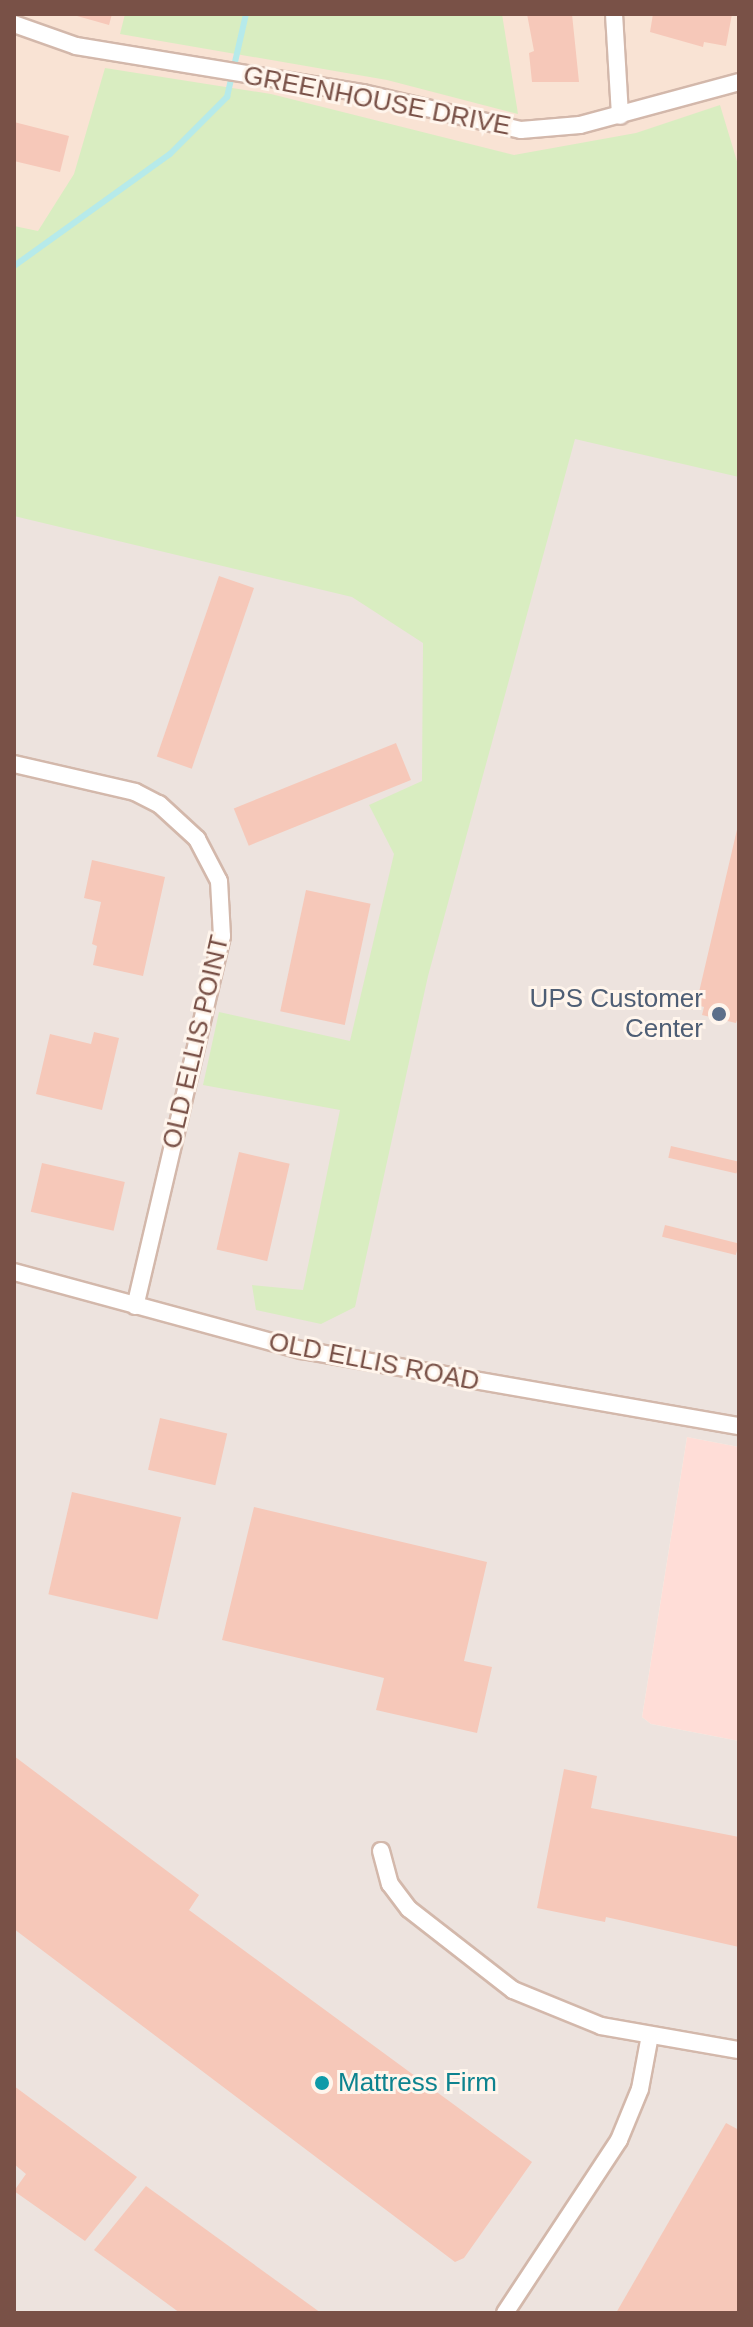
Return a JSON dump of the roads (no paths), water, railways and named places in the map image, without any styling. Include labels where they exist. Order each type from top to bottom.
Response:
[{"type":"street","points":[[614,14],[620,116]]},
{"type":"street","name":"GREENHOUSE DRIVE","points":[[14,24],[76,46],[281,80],[521,130],[620,116],[739,82]]},
{"type":"street","name":"OLD ELLIS POINT","points":[[14,764],[135,792],[159,804],[197,839],[219,881],[222,936],[135,1306]]},
{"type":"street","name":"OLD ELLIS ROAD","points":[[14,1272],[346,1359],[739,1426]]},
{"type":"street","points":[[381,1851],[390,1884],[409,1909],[492,1976],[569,2016],[650,2035],[739,2050]]},
{"type":"street","points":[[505,2313],[619,2140],[640,2089],[650,2035]]},
{"type":"waterway","points":[[14,266],[170,154],[227,97],[246,14]]},
{"type":"place","name":"UPS Customer Center","points":[[719,1014]]},
{"type":"place","name":"Mattress Firm","points":[[322,2083]]}]
